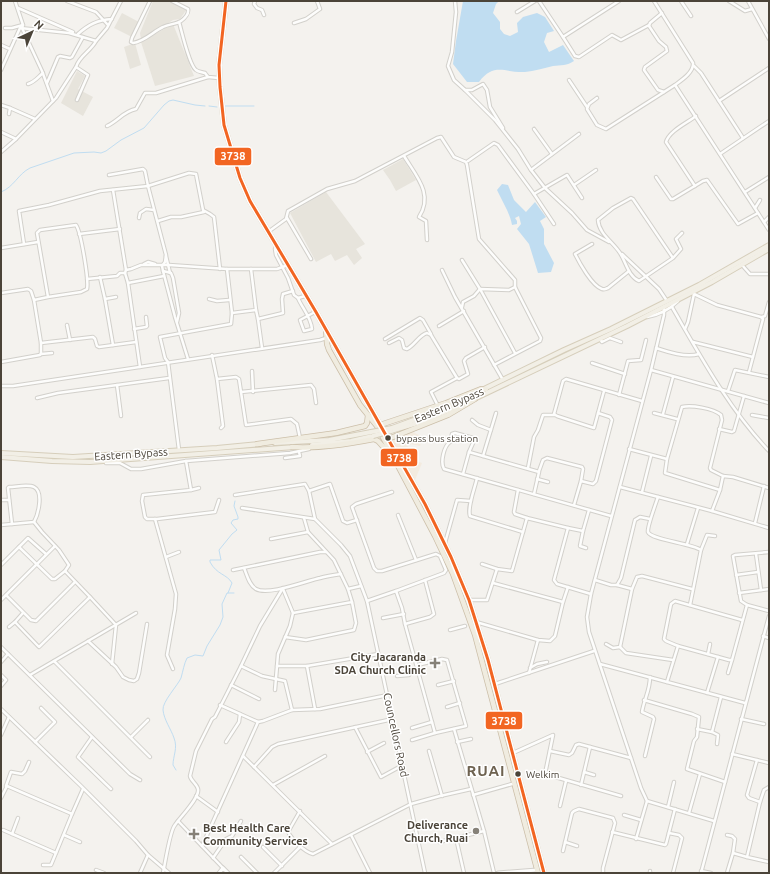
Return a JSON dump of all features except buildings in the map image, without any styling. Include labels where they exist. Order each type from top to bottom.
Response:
[{"type":"highway","points":[[226,1],[219,78],[222,114],[240,178],[250,201],[294,274],[388,439],[437,534],[440,553],[450,560]]},
{"type":"highway","points":[[325,329],[329,350],[360,405],[377,426],[393,458],[437,534],[445,543],[475,635],[538,871]]},
{"type":"highway","points":[[351,388],[354,384],[356,384]]},
{"type":"highway","points":[[380,425],[440,410],[481,389],[486,389]]},
{"type":"highway","points":[[388,439],[448,415],[475,399]]},
{"type":"highway","points":[[257,444],[336,433],[366,426],[368,415]]},
{"type":"highway","points":[[292,447],[347,444],[376,439],[393,458]]},
{"type":"highway","points":[[455,573],[469,600],[495,684],[544,873]]},
{"type":"main road","name":"Eastern Bypass","points":[[1,457],[90,462],[172,453],[179,450],[257,444],[351,441],[405,428],[440,410],[475,399],[587,343],[745,260],[769,245]]},
{"type":"main road","name":"Eastern Bypass","points":[[486,389],[587,343],[600,339],[665,308],[679,299],[694,293],[769,249]]},
{"type":"main road","name":"Eastern Bypass","points":[[1,453],[33,456],[73,457],[172,453],[215,453],[292,447],[328,442]]},
{"type":"street","points":[[15,1],[23,27],[43,73],[53,101]]},
{"type":"street","points":[[66,1],[96,12],[108,26]]},
{"type":"street","points":[[1,152],[16,140],[53,101],[78,62],[94,45],[108,26],[120,1]]},
{"type":"street","points":[[150,1],[131,42],[137,42],[164,26],[179,22],[186,16],[189,10],[172,1]]},
{"type":"street","points":[[255,1],[254,4],[257,8],[262,10],[264,15]]},
{"type":"street","points":[[294,23],[306,19],[320,9],[317,1]]},
{"type":"street","points":[[454,1],[456,12],[452,52],[448,66],[454,80],[486,111],[506,134],[545,188],[572,213],[587,230],[610,242]]},
{"type":"street","points":[[517,12],[535,1]]},
{"type":"street","points":[[539,1],[575,56],[579,57],[611,35],[614,35],[621,40],[649,24],[662,14]]},
{"type":"street","points":[[562,37],[619,1]]},
{"type":"street","points":[[654,1],[694,66],[702,73],[743,138]]},
{"type":"street","points":[[681,1],[691,16]]},
{"type":"street","points":[[729,1],[745,11],[752,8]]},
{"type":"street","points":[[748,1],[769,39]]},
{"type":"street","points":[[18,8],[83,37],[96,41]]},
{"type":"street","points":[[5,28],[23,27],[78,34],[86,27],[102,19],[112,19]]},
{"type":"street","points":[[179,22],[191,63],[196,71],[205,72],[208,77]]},
{"type":"street","points":[[649,24],[659,41],[666,47],[667,51],[645,67],[644,70],[658,90],[664,92]]},
{"type":"street","points":[[1,70],[18,29],[23,27]]},
{"type":"street","points":[[47,84],[58,57],[72,57],[83,37]]},
{"type":"street","points":[[1,45],[10,49]]},
{"type":"street","points":[[569,80],[597,125],[606,129],[675,85],[691,71],[694,66]]},
{"type":"street","points":[[75,68],[78,67],[88,75],[77,100]]},
{"type":"street","points":[[719,101],[769,68]]},
{"type":"street","points":[[28,84],[34,82],[43,73]]},
{"type":"street","points":[[107,126],[115,122],[128,110],[136,109],[145,93],[156,93],[208,77],[219,78]]},
{"type":"street","points":[[465,90],[477,88],[483,84],[487,90],[492,109],[506,134]]},
{"type":"street","points":[[675,85],[769,230]]},
{"type":"street","points":[[587,108],[591,102],[597,98]]},
{"type":"street","points":[[1,105],[35,119]]},
{"type":"street","points":[[9,114],[10,108]]},
{"type":"street","points":[[695,186],[666,142],[673,132],[696,116]]},
{"type":"street","points":[[720,154],[769,121]]},
{"type":"street","points":[[534,129],[552,154]]},
{"type":"street","points":[[1,132],[16,140]]},
{"type":"street","points":[[531,170],[579,134]]},
{"type":"street","points":[[311,259],[287,218],[288,211],[327,189],[355,181],[440,137],[454,157],[466,163],[479,239],[514,278],[516,282],[515,287],[541,338],[540,341],[494,365]]},
{"type":"street","points":[[468,161],[494,143],[498,145],[554,224]]},
{"type":"street","points":[[404,156],[424,190],[426,202],[419,217],[426,221],[427,240]]},
{"type":"street","points":[[109,175],[142,169],[145,171],[180,313],[177,322]]},
{"type":"street","points":[[574,185],[596,170]]},
{"type":"street","points":[[24,244],[19,211],[49,205],[100,191],[148,186],[189,173],[196,174],[196,180],[204,212]]},
{"type":"street","points":[[534,194],[565,175],[574,185],[582,198]]},
{"type":"street","points":[[656,177],[671,199],[705,180],[708,182],[738,224],[758,212]]},
{"type":"street","points":[[745,192],[769,177]]},
{"type":"street","points":[[113,190],[140,367]]},
{"type":"street","points":[[667,301],[659,289],[610,242],[598,220],[613,208],[632,198],[673,258]]},
{"type":"street","points":[[755,208],[760,200]]},
{"type":"street","points":[[139,218],[140,213],[143,210],[154,210]]},
{"type":"street","points":[[158,221],[171,217],[181,217],[204,212],[214,217],[220,269]]},
{"type":"street","points":[[268,232],[287,218]]},
{"type":"street","points":[[764,222],[769,218]]},
{"type":"street","points":[[34,300],[84,291],[88,286],[79,234],[75,224],[40,230],[37,233],[48,297]]},
{"type":"street","points":[[79,234],[120,229]]},
{"type":"street","points":[[620,253],[629,271],[638,281],[647,277],[673,258],[681,249],[676,239],[682,233]]},
{"type":"street","points":[[1,248],[38,242]]},
{"type":"street","points":[[592,244],[575,254],[579,263],[596,286],[604,290],[629,271]]},
{"type":"street","points":[[277,246],[275,249],[276,255],[288,278],[294,295],[298,298],[308,317],[312,328],[305,331],[300,320],[308,317],[316,312]]},
{"type":"street","points":[[166,255],[165,262],[162,266],[164,276],[188,359]]},
{"type":"street","points":[[462,260],[480,289],[515,353]]},
{"type":"street","points":[[87,279],[117,276],[120,273],[141,265],[169,265],[220,269],[277,269],[288,265]]},
{"type":"street","points":[[742,265],[750,274],[769,274]]},
{"type":"street","points":[[179,450],[168,362],[165,358],[160,337],[229,325],[232,322],[227,269]]},
{"type":"street","points":[[251,269],[262,348]]},
{"type":"street","points":[[442,270],[503,380]]},
{"type":"street","points":[[163,271],[171,273]]},
{"type":"street","points":[[288,278],[294,274]]},
{"type":"street","points":[[128,283],[164,276]]},
{"type":"street","points":[[100,277],[113,345]]},
{"type":"street","points":[[480,289],[509,290],[515,287]]},
{"type":"street","points":[[1,293],[28,289],[31,291],[34,300],[41,343],[41,354]]},
{"type":"street","points":[[462,307],[463,302],[473,297],[480,289]]},
{"type":"street","points":[[258,319],[283,314],[283,294],[293,291]]},
{"type":"street","points":[[685,330],[694,293],[717,305],[762,318]]},
{"type":"street","points":[[298,298],[306,296]]},
{"type":"street","points":[[105,299],[116,297]]},
{"type":"street","points":[[210,299],[217,301],[230,300]]},
{"type":"street","points":[[636,838],[647,801],[600,664],[594,651],[587,617],[591,594],[651,370],[665,308],[672,307],[679,299]]},
{"type":"street","points":[[749,372],[763,321],[762,318],[765,316],[769,302]]},
{"type":"street","points":[[672,307],[721,390],[738,415],[769,451]]},
{"type":"street","points":[[232,313],[256,310]]},
{"type":"street","points":[[438,326],[464,311]]},
{"type":"street","points":[[134,329],[148,326],[146,316]]},
{"type":"street","points":[[385,338],[420,318],[423,320],[457,378]]},
{"type":"street","points":[[67,325],[70,340]]},
{"type":"street","points":[[389,344],[399,338],[402,340],[404,348],[406,349],[413,345],[422,335],[427,333],[431,335]]},
{"type":"street","points":[[41,343],[93,337],[95,338],[98,347],[136,342]]},
{"type":"street","points":[[1,386],[26,384],[326,338]]},
{"type":"street","points":[[600,339],[602,342],[610,338],[621,342]]},
{"type":"street","points":[[619,395],[629,360],[641,360],[646,340]]},
{"type":"street","points":[[692,342],[753,357]]},
{"type":"street","points":[[440,410],[431,392],[457,378],[459,380],[468,374],[464,361],[466,358],[485,347]]},
{"type":"street","points":[[656,348],[687,355],[699,354]]},
{"type":"street","points":[[1,362],[52,353]]},
{"type":"street","points":[[212,355],[217,379],[223,426],[221,428]]},
{"type":"street","points":[[592,363],[625,374]]},
{"type":"street","points":[[651,370],[769,403]]},
{"type":"street","points":[[728,391],[736,370],[769,377]]},
{"type":"street","points":[[252,371],[253,392]]},
{"type":"street","points":[[663,414],[673,377]]},
{"type":"street","points":[[37,398],[58,393],[169,378]]},
{"type":"street","points":[[217,379],[240,379],[246,425],[291,419],[297,424],[300,438]]},
{"type":"street","points":[[555,415],[554,413],[564,380],[569,380],[642,401]]},
{"type":"street","points":[[241,392],[253,392],[311,384],[314,389],[316,403]]},
{"type":"street","points":[[117,385],[121,416]]},
{"type":"street","points":[[528,468],[534,437],[543,415],[555,415],[584,426],[594,428],[604,391]]},
{"type":"street","points":[[719,429],[733,432],[744,396]]},
{"type":"street","points":[[720,490],[668,474],[665,471],[677,419],[682,407],[696,407],[719,413],[722,417],[710,468],[711,470],[723,476],[733,477],[769,488]]},
{"type":"street","points":[[654,412],[677,419]]},
{"type":"street","points":[[483,456],[496,413]]},
{"type":"street","points":[[581,481],[593,484],[596,481],[609,432],[612,418],[598,413]]},
{"type":"street","points":[[752,415],[769,418]]},
{"type":"street","points":[[472,420],[478,425],[491,430]]},
{"type":"street","points":[[463,474],[473,443],[473,438],[455,433],[452,434],[450,442],[445,450],[442,462],[442,467],[444,469],[611,516]]},
{"type":"street","points":[[105,460],[106,463],[120,463],[135,469],[186,461],[299,452],[313,447]]},
{"type":"street","points":[[629,449],[667,459]]},
{"type":"street","points":[[284,458],[300,456],[299,452]]},
{"type":"street","points":[[469,452],[539,472]]},
{"type":"street","points":[[215,453],[215,459]]},
{"type":"street","points":[[642,492],[651,456]]},
{"type":"street","points":[[534,494],[543,460],[547,458],[582,467],[581,481],[574,505]]},
{"type":"street","points":[[186,461],[191,490]]},
{"type":"street","points":[[712,511],[720,490],[723,476]]},
{"type":"street","points":[[477,478],[471,501],[469,514],[471,517],[523,532]]},
{"type":"street","points":[[537,479],[548,482]]},
{"type":"street","points":[[235,495],[303,483],[307,485],[315,518],[304,518],[242,508]]},
{"type":"street","points":[[309,491],[330,484],[343,520],[347,523],[357,520]]},
{"type":"street","points":[[12,524],[9,487],[30,486],[37,490],[39,494],[39,504],[34,522]]},
{"type":"street","points":[[755,523],[764,486]]},
{"type":"street","points":[[620,487],[658,496],[769,528]]},
{"type":"street","points":[[199,488],[142,496],[144,517],[147,519],[155,519],[215,512],[219,500]]},
{"type":"street","points":[[518,490],[514,512],[516,514],[583,531]]},
{"type":"street","points":[[367,601],[446,571],[440,553],[382,571],[376,570],[369,557],[352,507],[353,505],[392,492]]},
{"type":"street","points":[[658,496],[650,519],[648,532],[651,535],[687,544],[701,550]]},
{"type":"street","points":[[1,500],[9,500]]},
{"type":"street","points":[[445,543],[457,500],[471,501]]},
{"type":"street","points":[[687,544],[698,508]]},
{"type":"street","points":[[586,548],[580,546],[589,509]]},
{"type":"street","points":[[398,515],[416,560]]},
{"type":"street","points":[[617,585],[635,520],[640,517],[650,519]]},
{"type":"street","points":[[285,637],[306,640],[354,630],[356,623],[352,602],[341,574],[334,560],[308,532],[304,518]]},
{"type":"street","name":"Councellors Road","points":[[315,518],[348,553],[367,601],[425,873]]},
{"type":"street","points":[[482,564],[497,569],[510,571],[513,569],[527,518]]},
{"type":"street","points":[[155,519],[176,594],[176,609],[168,655],[173,669]]},
{"type":"street","points":[[1,526],[34,522]]},
{"type":"street","points":[[19,547],[53,580],[65,571],[68,566],[60,550],[34,522]]},
{"type":"street","points":[[568,528],[554,580],[557,584],[591,594]]},
{"type":"street","points":[[271,539],[308,532]]},
{"type":"street","points":[[690,605],[701,550],[707,535],[715,536]]},
{"type":"street","points":[[1,565],[28,538],[46,554]]},
{"type":"street","points":[[1,600],[55,546]]},
{"type":"street","points":[[166,557],[179,552]]},
{"type":"street","points":[[233,570],[326,552]]},
{"type":"street","points":[[769,552],[734,556],[741,601],[747,605],[769,611]]},
{"type":"street","points":[[756,554],[761,590]]},
{"type":"street","points":[[244,568],[256,589],[261,591],[271,591],[341,574]]},
{"type":"street","points":[[469,600],[487,600],[497,569]]},
{"type":"street","points":[[65,571],[116,625],[112,664]]},
{"type":"street","points":[[736,575],[758,572]]},
{"type":"street","points":[[620,646],[632,589],[636,578],[642,576],[692,589]]},
{"type":"street","points":[[406,624],[430,617],[434,614],[425,580]]},
{"type":"street","points":[[595,580],[611,586],[617,585],[632,589]]},
{"type":"street","points":[[6,595],[31,620],[36,621],[75,582]]},
{"type":"street","points":[[493,583],[564,602]]},
{"type":"street","points":[[348,589],[361,586]]},
{"type":"street","points":[[476,622],[538,640],[550,641],[554,638],[568,587]]},
{"type":"street","points":[[275,690],[278,654],[293,613],[283,588]]},
{"type":"street","points":[[164,873],[173,828],[190,807],[198,789],[191,780],[192,766],[196,751],[241,666],[260,626],[283,588]]},
{"type":"street","points":[[739,593],[769,589]]},
{"type":"street","points":[[396,591],[404,614],[435,733]]},
{"type":"street","points":[[16,622],[39,646],[90,596]]},
{"type":"street","points":[[732,660],[678,646],[666,641],[664,639],[671,604],[675,601],[742,620]]},
{"type":"street","points":[[293,613],[352,602]]},
{"type":"street","points":[[728,672],[734,656],[747,605]]},
{"type":"street","points":[[9,627],[16,622],[23,613]]},
{"type":"street","points":[[30,675],[136,613]]},
{"type":"street","points":[[383,618],[404,614]]},
{"type":"street","points":[[711,873],[701,872],[769,616]]},
{"type":"street","points":[[88,641],[116,667],[123,677],[129,680],[134,680],[137,679],[147,624]]},
{"type":"street","points":[[450,630],[465,626]]},
{"type":"street","points":[[763,636],[769,638]]},
{"type":"street","points":[[529,673],[538,640]]},
{"type":"street","points":[[606,644],[613,648],[620,646]]},
{"type":"street","points":[[708,654],[710,644]]},
{"type":"street","points":[[620,646],[626,652],[673,660]]},
{"type":"street","points":[[667,682],[678,646]]},
{"type":"street","points":[[1,647],[130,774],[140,780]]},
{"type":"street","points":[[495,684],[594,651]]},
{"type":"street","points":[[1,662],[8,654]]},
{"type":"street","points":[[277,666],[306,666],[378,654]]},
{"type":"street","points":[[707,693],[718,657]]},
{"type":"street","points":[[397,676],[409,676],[412,670],[417,667],[445,659],[448,662],[454,681],[466,726],[412,740]]},
{"type":"street","points":[[54,661],[150,757]]},
{"type":"street","points":[[530,668],[537,664],[547,662]]},
{"type":"street","points":[[600,664],[721,697],[745,702]]},
{"type":"street","points":[[241,666],[252,672],[276,680],[284,680],[292,710]]},
{"type":"street","points":[[306,666],[315,709]]},
{"type":"street","points":[[1,675],[6,680],[1,686]]},
{"type":"street","points":[[645,756],[654,719],[642,712],[644,700],[650,689],[650,677]]},
{"type":"street","points":[[438,685],[454,681]]},
{"type":"street","points":[[231,685],[259,699]]},
{"type":"street","points":[[220,705],[258,722],[263,722],[292,710],[315,709],[388,695]]},
{"type":"street","points":[[712,732],[721,697]]},
{"type":"street","points":[[644,700],[699,717],[697,737],[694,741],[687,769],[725,782]]},
{"type":"street","points":[[447,707],[460,703]]},
{"type":"street","points":[[35,742],[55,722],[41,708]]},
{"type":"street","points":[[1,710],[83,788],[148,855],[169,873]]},
{"type":"street","points":[[226,742],[239,722],[240,714]]},
{"type":"street","points":[[1,735],[9,717]]},
{"type":"street","points":[[254,767],[272,747],[278,744],[393,719]]},
{"type":"street","points":[[741,719],[764,724]]},
{"type":"street","points":[[131,737],[148,720]]},
{"type":"street","points":[[202,846],[258,722]]},
{"type":"street","points":[[412,728],[432,722]]},
{"type":"street","points":[[355,727],[381,777],[403,765]]},
{"type":"street","points":[[454,729],[484,831],[494,873]]},
{"type":"street","points":[[697,729],[712,732],[718,735],[717,744]]},
{"type":"street","points":[[513,753],[553,735],[544,774],[621,796]]},
{"type":"street","points":[[92,737],[78,756],[111,790]]},
{"type":"street","points":[[457,742],[471,738]]},
{"type":"street","points":[[367,752],[384,743]]},
{"type":"street","points":[[550,751],[569,755],[572,753],[577,744],[631,758]]},
{"type":"street","points":[[581,785],[590,747]]},
{"type":"street","points":[[429,751],[442,796]]},
{"type":"street","points":[[732,754],[769,763]]},
{"type":"street","points":[[243,756],[332,844]]},
{"type":"street","points":[[273,785],[325,756]]},
{"type":"street","points":[[757,760],[747,795],[749,798],[760,802]]},
{"type":"street","points":[[1,798],[11,772],[22,774],[29,762]]},
{"type":"street","points":[[584,772],[594,775]]},
{"type":"street","points":[[689,813],[700,774]]},
{"type":"street","points":[[560,806],[566,781]]},
{"type":"street","points":[[668,807],[674,782]]},
{"type":"street","points":[[473,795],[512,784]]},
{"type":"street","points":[[6,786],[72,814]]},
{"type":"street","points":[[43,865],[51,865],[83,788]]},
{"type":"street","points":[[747,857],[760,802],[764,790],[769,788]]},
{"type":"street","points":[[300,811],[288,832],[300,847],[313,854],[411,804],[471,789]]},
{"type":"street","points":[[196,796],[218,812]]},
{"type":"street","points":[[647,801],[714,821]]},
{"type":"street","points":[[563,851],[572,813],[574,811],[579,808],[612,818],[615,822],[603,873]]},
{"type":"street","points":[[612,832],[664,846],[666,844],[675,809]]},
{"type":"street","points":[[624,815],[641,820]]},
{"type":"street","points":[[12,834],[18,818]]},
{"type":"street","points":[[178,821],[228,873]]},
{"type":"street","points":[[213,858],[226,839],[232,836],[241,821]]},
{"type":"street","points":[[2,831],[56,853]]},
{"type":"street","points":[[439,842],[484,831]]},
{"type":"street","points":[[669,833],[679,835],[682,838],[673,873]]},
{"type":"street","points":[[64,835],[80,842]]},
{"type":"street","points":[[351,835],[370,873]]},
{"type":"street","points":[[727,873],[735,839],[728,835]]},
{"type":"street","points":[[456,838],[464,873]]},
{"type":"street","points":[[565,842],[577,846]]},
{"type":"street","points":[[262,847],[282,866]]},
{"type":"street","points":[[274,873],[300,847]]},
{"type":"street","points":[[733,852],[769,862]]},
{"type":"street","points":[[140,873],[148,855]]},
{"type":"street","points":[[241,857],[256,873]]},
{"type":"street","points":[[218,873],[223,868]]},
{"type":"street","points":[[96,870],[104,873]]},
{"type":"street","points":[[498,873],[538,871]]},
{"type":"shaded area","points":[[153,1],[169,1],[187,9],[180,19],[173,20],[141,40],[140,33]]},
{"type":"shaded area","points":[[122,13],[139,22],[132,37],[114,28]]},
{"type":"shaded area","points":[[173,24],[194,76],[155,86],[141,42]]},
{"type":"shaded area","points":[[135,43],[141,65],[130,69],[124,47]]},
{"type":"shaded area","points":[[77,71],[85,76],[78,89],[93,97],[83,116],[61,103]]},
{"type":"shaded area","points":[[403,159],[416,180],[396,191],[383,170]]},
{"type":"shaded area","points":[[326,192],[365,244],[356,249],[362,258],[354,265],[347,255],[335,261],[331,254],[316,262],[290,213]]},
{"type":"shaded area","points":[[413,432],[423,437],[420,446],[411,444],[405,449],[408,458],[422,463],[415,480],[392,440]]},
{"type":"water","points":[[463,1],[499,1],[496,4],[493,13],[500,22],[500,29],[504,34],[510,36],[518,32],[517,23],[523,17],[537,13],[545,17],[554,31],[547,33],[544,42],[549,52],[563,45],[574,61],[566,65],[553,66],[525,72],[495,70],[484,76],[479,82],[467,82],[453,64]]},
{"type":"water","points":[[502,184],[508,185],[514,200],[526,212],[535,202],[546,217],[540,221],[544,229],[544,244],[554,263],[551,272],[538,273],[529,244],[517,229],[521,224],[519,216],[515,218],[517,224],[512,225],[508,212],[497,190]]},
{"type":"waterway","points":[[1,192],[9,187],[30,168],[74,153],[101,153],[106,151],[121,140],[144,128],[169,101],[173,100],[205,106]]},
{"type":"waterway","points":[[209,106],[217,107]]},
{"type":"waterway","points":[[225,106],[254,106]]},
{"type":"waterway","points":[[228,593],[232,583],[216,570],[210,560],[221,560],[219,550],[237,530],[231,523],[233,520],[238,519],[234,506],[235,501]]},
{"type":"waterway","points":[[176,770],[173,765],[175,742],[165,717],[163,707],[167,698],[181,678],[187,658],[195,655],[203,656],[207,646],[220,625],[223,617],[222,604],[227,593],[234,593]]},
{"type":"transit line","name":"3738","points":[[226,1],[219,65],[220,87],[224,125],[240,178],[250,201],[316,312],[425,504],[451,557],[469,600],[488,660],[544,873]]},
{"type":"place","name":"bypass bus station","points":[[388,438]]},
{"type":"place","name":"City Jacaranda SDA Church Clinic","points":[[435,663]]},
{"type":"place","name":"Welkim","points":[[518,774]]},
{"type":"place","name":"Deliverance Church, Ruai","points":[[476,831]]},
{"type":"place","name":"Best Health Care Community Services","points":[[194,834]]},
{"type":"district","name":"RUAI","points":[[486,770]]}]
